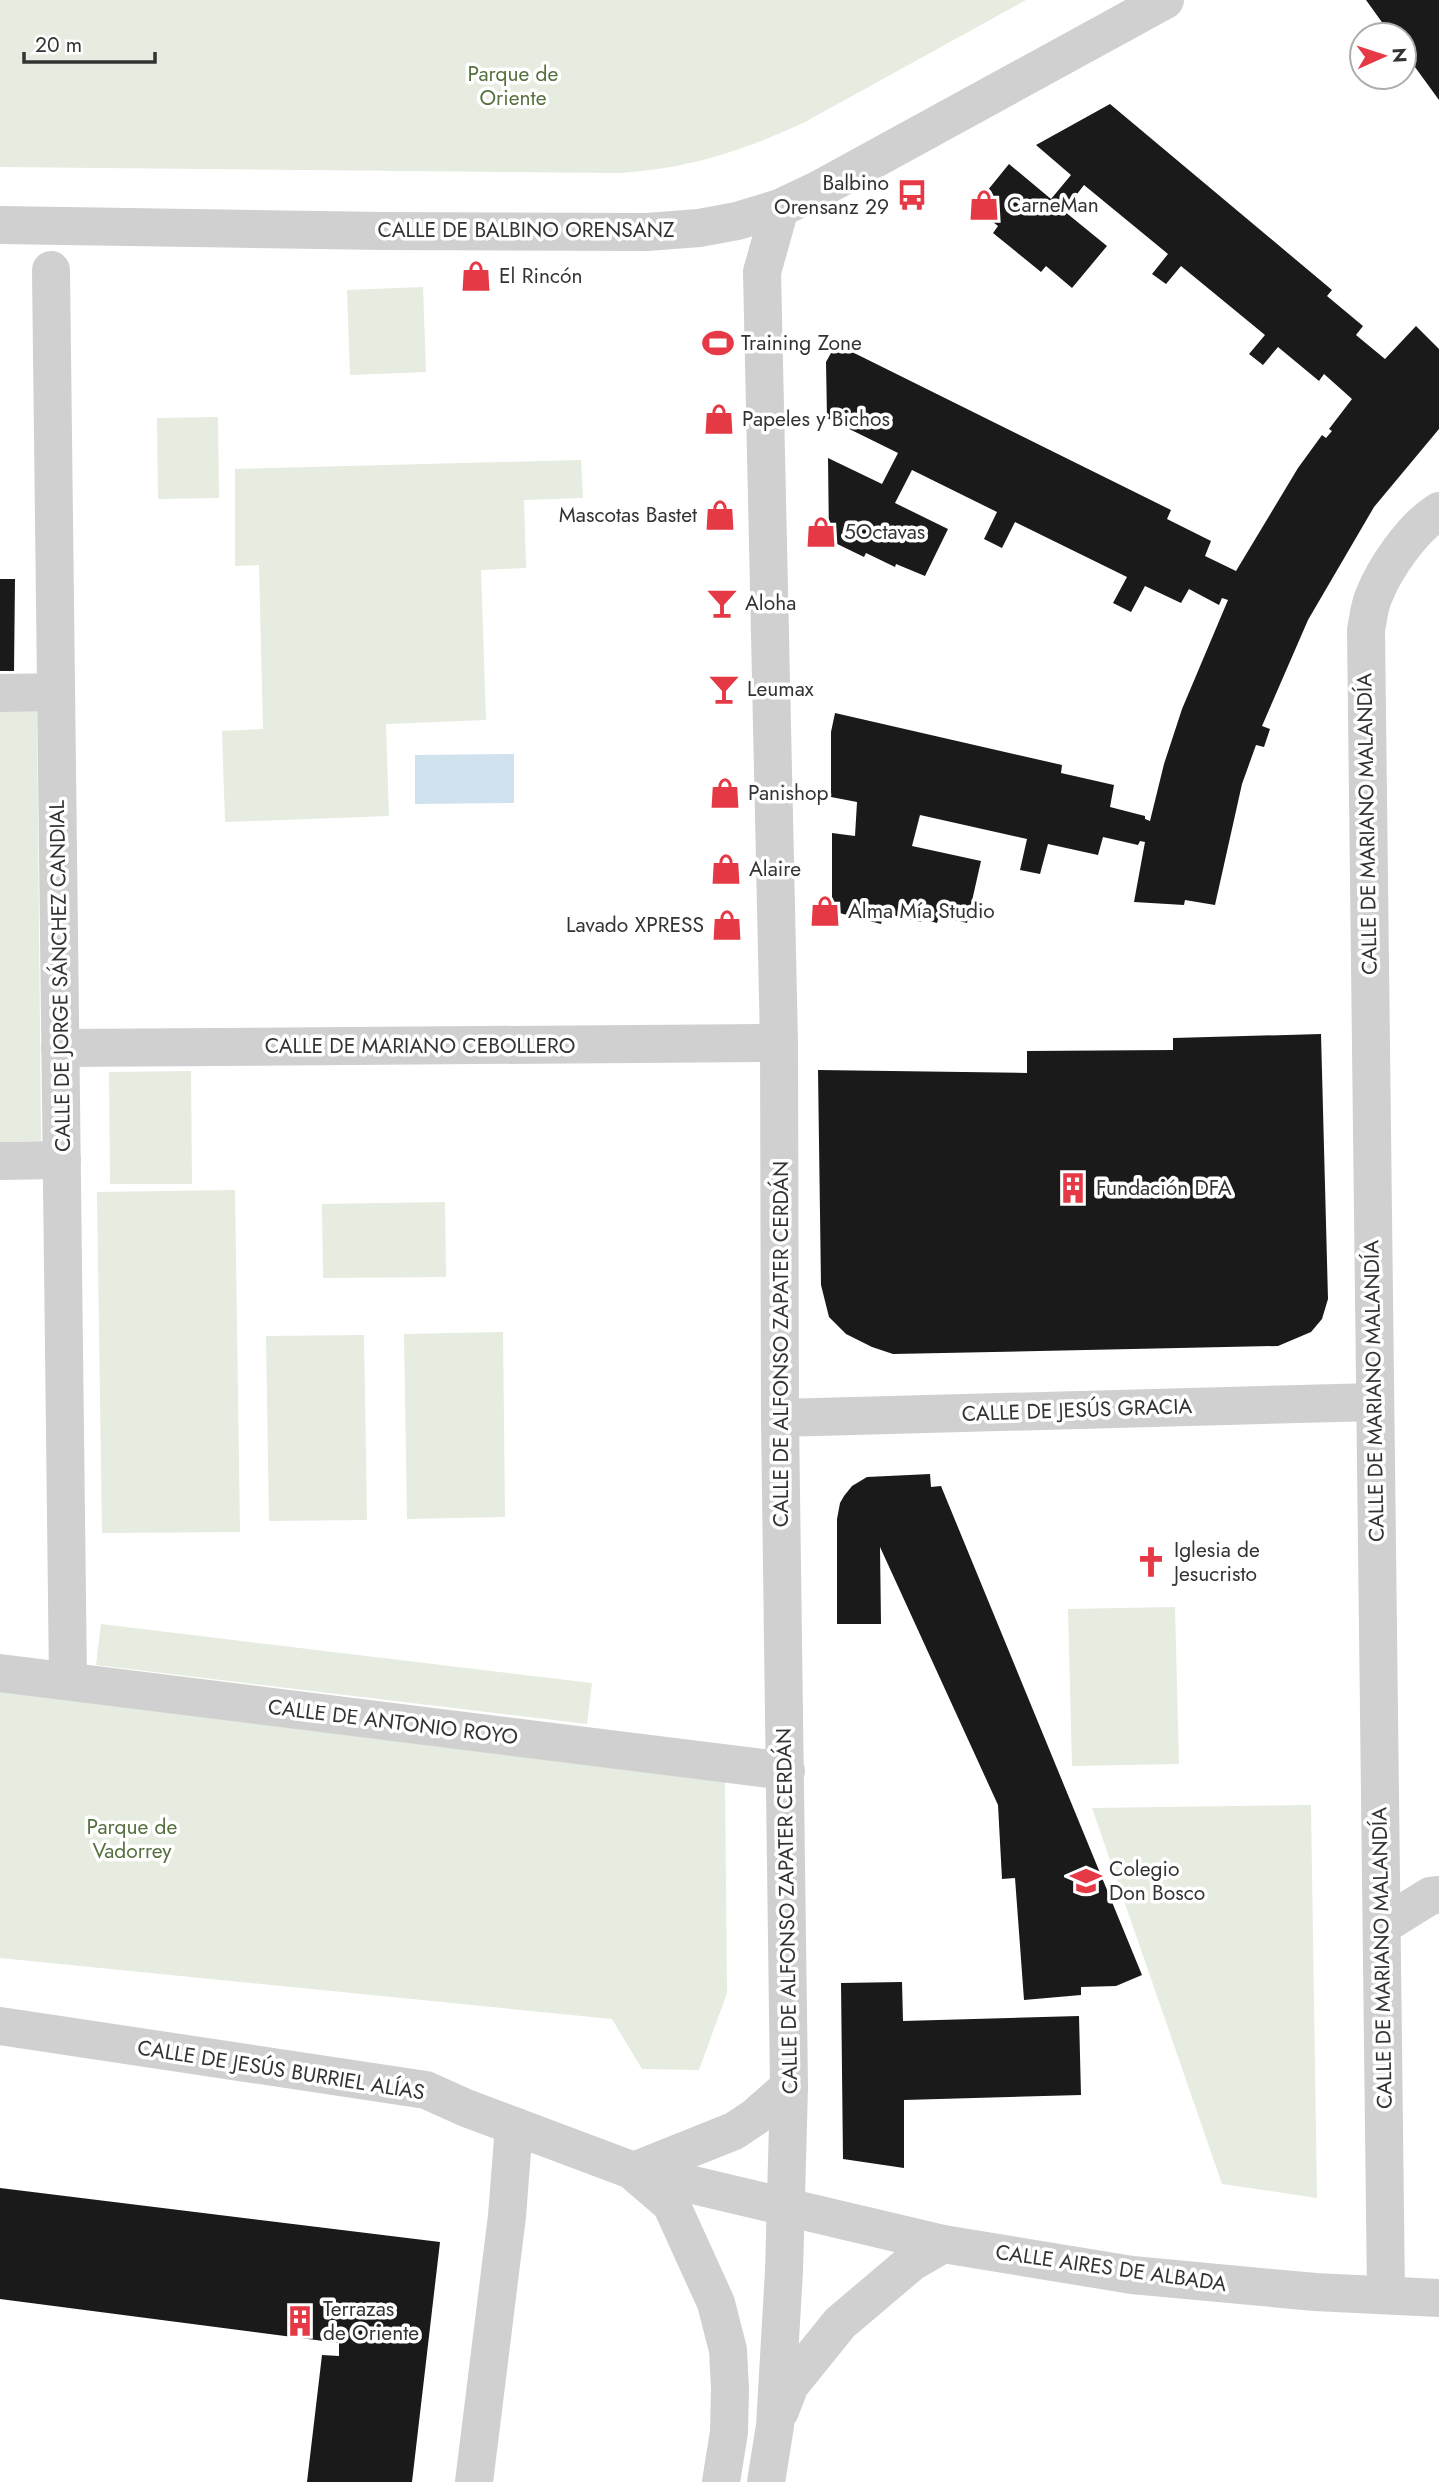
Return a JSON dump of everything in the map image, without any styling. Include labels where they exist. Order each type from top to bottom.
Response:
[{"type":"street","name":"CALLE DE BALBINO ORENSANZ","points":[[0,225],[647,232],[699,228],[737,221],[780,208],[865,165],[1165,0]]},
{"type":"street","name":"CALLE DE ALFONSO ZAPATER CERDÁN","points":[[766,2482],[775,2426],[787,2209],[789,2087],[780,1418],[779,1043],[762,272],[780,208]]},
{"type":"street","name":"CALLE DE JORGE SÁNCHEZ CANDIAL","points":[[51,270],[68,1681]]},
{"type":"street","name":"CALLE DE MARIANO MALANDÍA","points":[[1386,2295],[1366,630],[1372,600],[1385,571],[1409,539],[1439,511]]},
{"type":"street","points":[[0,693],[56,692]]},
{"type":"street","name":"CALLE DE MARIANO CEBOLLERO","points":[[60,1048],[779,1043]]},
{"type":"street","points":[[0,1161],[62,1160]]},
{"type":"street","name":"CALLE DE JESÚS GRACIA","points":[[780,1418],[1374,1402]]},
{"type":"street","name":"CALLE DE ANTONIO ROYO","points":[[0,1673],[786,1771]]},
{"type":"street","points":[[1382,1926],[1430,1896],[1439,1895]]},
{"type":"street","name":"CALLE DE JESÚS BURRIEL ALÍAS","points":[[0,2026],[426,2090],[634,2171]]},
{"type":"street","points":[[721,2482],[729,2432],[730,2389],[728,2350],[716,2303],[671,2204],[634,2171],[734,2131],[755,2117],[789,2087]]},
{"type":"street","points":[[474,2482],[507,2216],[514,2126]]},
{"type":"street","name":"CALLE AIRES DE ALBADA","points":[[634,2171],[943,2244],[1132,2275],[1315,2292],[1439,2298]]},
{"type":"street","points":[[775,2426],[790,2385],[840,2323],[912,2262],[943,2244]]},
{"type":"green space","name":"Parque de Oriente","points":[[0,0],[1026,0],[805,122],[782,132],[737,150],[692,163],[619,173],[0,167]]},
{"type":"green space","points":[[423,287],[426,372],[350,375],[347,290]]},
{"type":"green space","points":[[218,417],[219,498],[158,499],[157,418]]},
{"type":"green space","points":[[581,460],[583,498],[524,500],[526,568],[481,570],[486,720],[386,724],[389,816],[225,822],[222,731],[263,729],[259,565],[235,566],[235,469]]},
{"type":"green space","points":[[0,708],[37,708],[41,1141],[0,1142]]},
{"type":"green space","points":[[191,1071],[192,1184],[110,1184],[109,1072]]},
{"type":"green space","points":[[235,1190],[240,1532],[102,1533],[97,1192]]},
{"type":"green space","points":[[445,1202],[446,1277],[323,1278],[322,1204]]},
{"type":"green space","points":[[503,1332],[505,1517],[407,1519],[404,1334]]},
{"type":"green space","points":[[364,1335],[367,1520],[269,1521],[266,1336]]},
{"type":"green space","points":[[1175,1607],[1179,1764],[1072,1766],[1068,1609]]},
{"type":"green space","points":[[101,1624],[592,1683],[587,1724],[96,1665]]},
{"type":"green space","name":"Parque de Vadorrey","points":[[0,1690],[725,1779],[727,1993],[699,2070],[642,2069],[612,2019],[0,1958]]},
{"type":"green space","points":[[1311,1805],[1317,2198],[1222,2184],[1092,1808]]},
{"type":"water","points":[[514,754],[514,803],[415,804],[415,755]]},
{"type":"building","points":[[1366,0],[1439,0],[1439,100],[1418,71],[1418,21],[1381,21]]},
{"type":"building","points":[[1110,104],[1332,290],[1327,296],[1363,326],[1356,335],[1385,359],[1416,326],[1439,349],[1439,429],[1374,507],[1308,620],[1262,726],[1270,729],[1264,747],[1256,745],[1242,784],[1215,905],[1185,900],[1184,905],[1134,902],[1145,842],[1140,841],[1138,845],[1103,837],[1098,855],[1048,844],[1040,874],[1020,870],[1027,839],[920,815],[912,846],[981,861],[967,923],[939,916],[937,923],[922,919],[921,922],[884,913],[881,924],[832,911],[832,833],[855,836],[857,802],[831,797],[831,732],[835,713],[1062,765],[1061,773],[1114,785],[1110,807],[1145,816],[1145,819],[1150,821],[1164,764],[1182,709],[1228,600],[1222,598],[1219,605],[1189,589],[1181,603],[1145,586],[1131,612],[1113,603],[1127,577],[1015,522],[1002,548],[984,539],[997,512],[912,470],[895,503],[948,529],[925,576],[896,564],[895,567],[866,553],[864,557],[829,540],[828,458],[882,484],[898,453],[827,418],[826,362],[836,344],[1171,510],[1167,519],[1211,541],[1205,556],[1236,571],[1298,468],[1322,435],[1326,438],[1332,431],[1329,429],[1352,399],[1324,374],[1319,381],[1278,347],[1263,365],[1249,354],[1265,335],[1181,266],[1166,284],[1152,274],[1168,254],[1084,185],[1064,211],[1107,246],[1072,288],[1046,266],[1041,272],[993,233],[998,226],[974,207],[1009,164],[1051,199],[1071,175],[1036,145]]},
{"type":"building","points":[[0,579],[15,579],[14,671],[0,671]]},
{"type":"building","name":"Fundación DFA","points":[[1321,1034],[1328,1299],[1322,1319],[1311,1332],[1278,1346],[893,1354],[846,1334],[829,1317],[821,1285],[818,1070],[1027,1073],[1027,1051],[1173,1050],[1173,1038]]},
{"type":"building","points":[[930,1474],[931,1487],[941,1486],[1142,1975],[1116,1986],[1081,1987],[1081,1995],[1024,2000],[1015,1878],[1002,1879],[998,1805],[880,1547],[881,1624],[837,1624],[837,1519],[844,1496],[852,1486],[867,1477]]},
{"type":"building","points":[[902,1982],[903,2021],[1079,2016],[1081,2095],[904,2100],[904,2168],[843,2159],[841,1983]]},
{"type":"building","name":"Terrazas de Oriente","points":[[0,2188],[440,2242],[412,2482],[307,2482],[322,2355],[339,2356],[339,2343],[0,2299]]},
{"type":"place","name":"Balbino Orensanz 29","points":[[912,195]]},
{"type":"place","name":"CarneMan","points":[[984,205]]},
{"type":"place","name":"El Rincón","points":[[476,276]]},
{"type":"place","name":"Training Zone","points":[[718,343]]},
{"type":"place","name":"Papeles y Bichos","points":[[719,419]]},
{"type":"place","name":"Mascotas Bastet","points":[[720,515]]},
{"type":"place","name":"5Octavas","points":[[821,532]]},
{"type":"place","name":"Aloha","points":[[722,603]]},
{"type":"place","name":"Leumax","points":[[724,689]]},
{"type":"place","name":"Panishop","points":[[725,793]]},
{"type":"place","name":"Alaire","points":[[726,869]]},
{"type":"place","name":"Alma Mía Studio","points":[[825,911]]},
{"type":"place","name":"Lavado XPRESS","points":[[727,925]]},
{"type":"place","name":"Fundación DFA","points":[[1073,1188]]},
{"type":"place","name":"Iglesia de Jesucristo","points":[[1151,1562]]},
{"type":"place","name":"Colegio Don Bosco","points":[[1086,1881]]},
{"type":"place","name":"Terrazas de Oriente","points":[[300,2321]]}]
